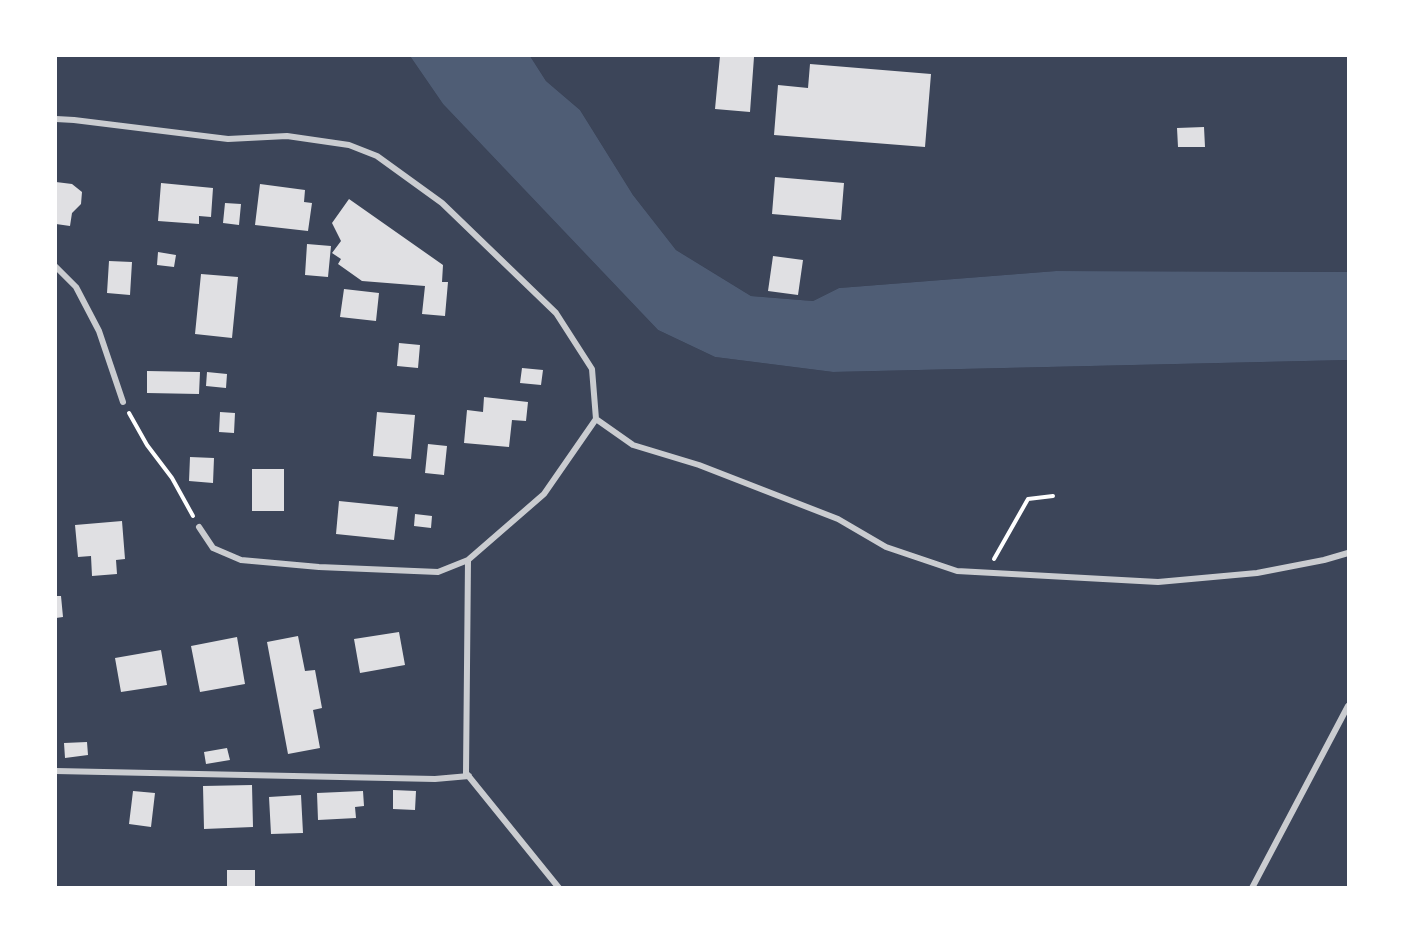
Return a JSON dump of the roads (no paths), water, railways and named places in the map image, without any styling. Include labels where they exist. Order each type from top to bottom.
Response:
[{"type":"street","points":[[56,119],[228,139],[287,136],[349,145],[377,156],[442,203],[556,313],[592,369],[596,419],[544,494],[468,561],[438,572],[319,567],[240,560],[213,548],[199,527]]},
{"type":"street","points":[[56,267],[76,287],[99,331],[123,402]]},
{"type":"street","points":[[596,419],[633,445],[691,462],[838,519],[886,547],[957,572],[1158,582],[1257,573],[1348,553]]},
{"type":"street","points":[[468,561],[466,773],[559,888]]},
{"type":"street","points":[[1252,888],[1348,706]]},
{"type":"street","points":[[56,771],[423,778],[469,776]]}]
